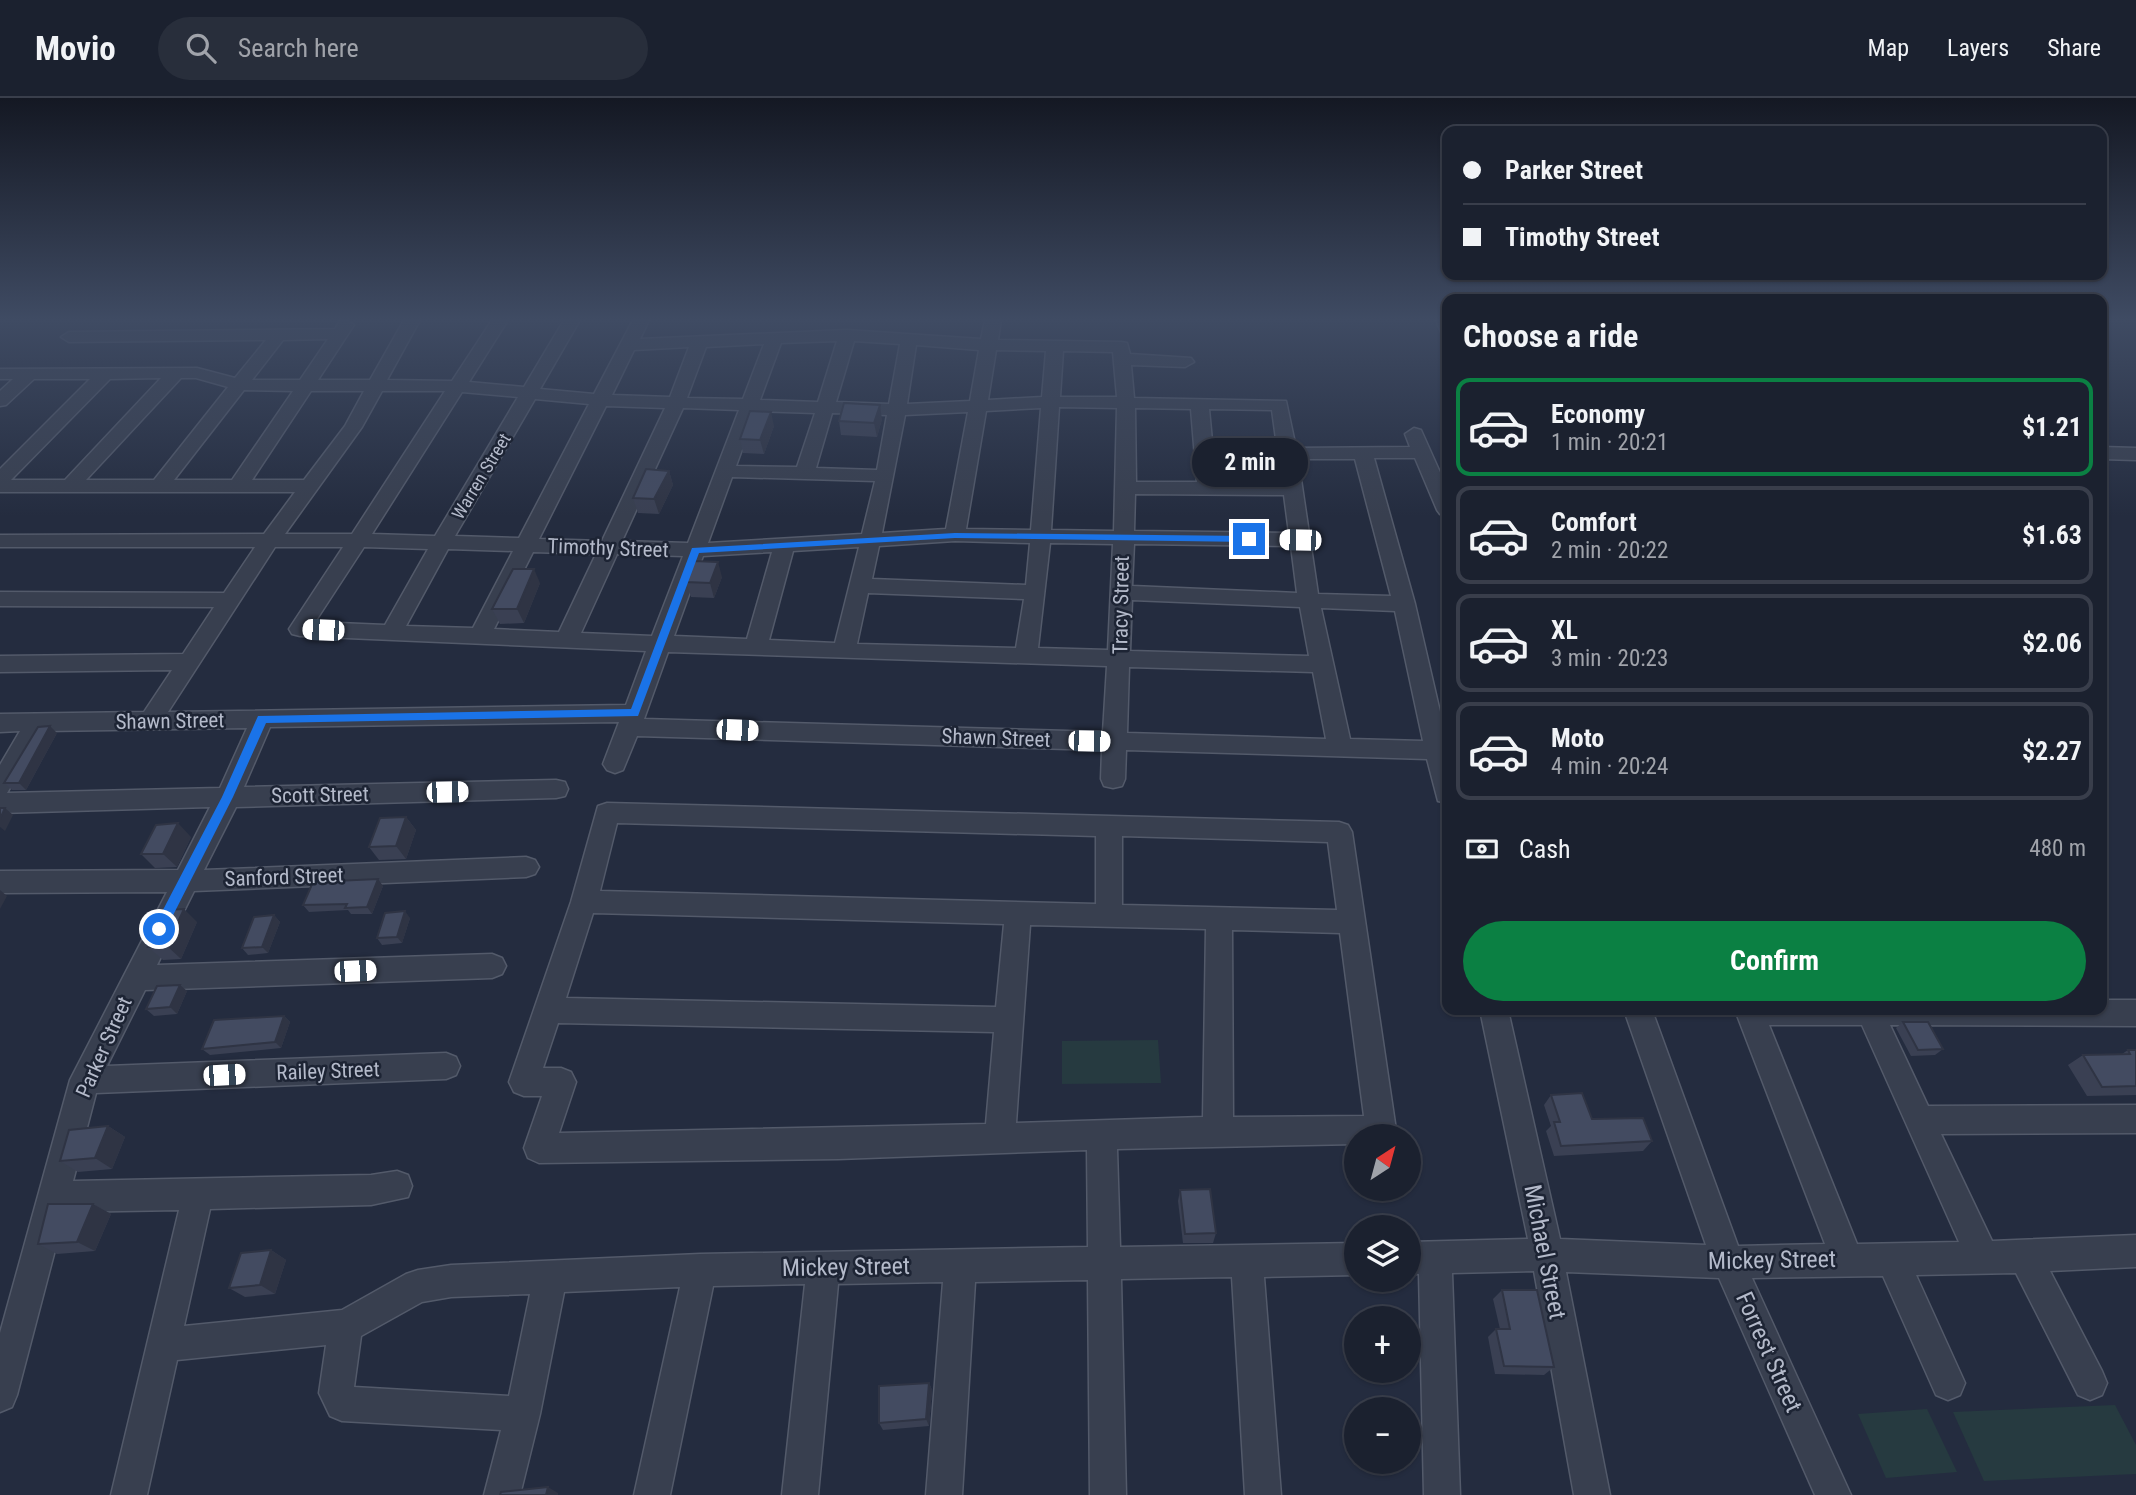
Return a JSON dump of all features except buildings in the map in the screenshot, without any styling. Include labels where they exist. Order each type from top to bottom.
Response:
[{"type":"street","points":[[0,401],[17,385]]},
{"type":"street","points":[[0,480],[94,385]]},
{"type":"street","points":[[69,487],[165,385]]},
{"type":"street","points":[[159,486],[240,385]]},
{"type":"street","points":[[253,385],[458,386],[601,400],[898,410],[1049,402],[1280,405],[1309,601],[1340,748]]},
{"type":"street","name":"Warren Street","points":[[391,633],[534,385]]},
{"type":"street","points":[[479,637],[609,385]]},
{"type":"street","points":[[568,639],[683,385]]},
{"type":"street","points":[[615,764],[757,385]]},
{"type":"street","points":[[805,474],[831,385]]},
{"type":"street","points":[[844,651],[886,476],[902,385]]},
{"type":"street","points":[[955,536],[981,385]]},
{"type":"street","points":[[1026,656],[1036,592],[1051,385]]},
{"type":"street","name":"Tracy Street","points":[[1113,779],[1126,488],[1124,385]]},
{"type":"street","points":[[238,486],[305,386]]},
{"type":"street","points":[[150,721],[268,542],[353,427],[377,386]]},
{"type":"street","points":[[458,386],[300,629],[844,651],[1322,664]]},
{"type":"street","points":[[1200,404],[1207,490]]},
{"type":"street","points":[[1414,434],[1442,499]]},
{"type":"street","points":[[1363,453],[1442,747]]},
{"type":"street","points":[[1288,454],[1422,453]]},
{"type":"street","points":[[2107,453],[2136,454]]},
{"type":"street","points":[[725,471],[886,476]]},
{"type":"street","points":[[0,486],[312,486]]},
{"type":"street","points":[[1126,488],[1293,489]]},
{"type":"street","name":"Timothy Street","points":[[0,541],[359,540],[695,551],[955,536],[1300,540]]},
{"type":"street","points":[[756,647],[784,547]]},
{"type":"street","points":[[859,586],[1036,592]]},
{"type":"street","points":[[1122,593],[1404,604]]},
{"type":"street","points":[[0,599],[229,600]]},
{"type":"street","points":[[0,664],[189,662]]},
{"type":"street","name":"Shawn Street","points":[[0,723],[262,719],[632,720],[1116,741],[1442,751]]},
{"type":"street","name":"Parker Street","points":[[0,1395],[85,1080],[228,797],[262,719]]},
{"type":"street","points":[[0,786],[37,723]]},
{"type":"street","name":"Scott Street","points":[[0,803],[556,789]]},
{"type":"street","points":[[607,813],[1339,832],[1381,1130],[1218,1131],[838,1144],[538,1148],[561,1082],[524,1082],[584,902],[607,813]]},
{"type":"street","points":[[1109,826],[1110,916]]},
{"type":"street","name":"Sanford Street","points":[[0,882],[184,881],[526,867]]},
{"type":"street","points":[[584,902],[1352,922]]},
{"type":"street","points":[[1000,1137],[1018,913]]},
{"type":"street","points":[[1218,1131],[1219,919]]},
{"type":"street","points":[[135,978],[492,966]]},
{"type":"street","points":[[548,1010],[1009,1020]]},
{"type":"street","points":[[2107,1012],[2134,1015]]},
{"type":"street","name":"Michael Street","points":[[1495,1015],[1546,1255],[1592,1495]]},
{"type":"street","name":"Forrest Street","points":[[1640,1015],[1728,1262],[1833,1495]]},
{"type":"street","points":[[1752,1015],[1847,1259]]},
{"type":"street","points":[[1872,1015],[1983,1258]]},
{"type":"street","name":"Railey Street","points":[[85,1080],[446,1066]]},
{"type":"street","points":[[1920,1120],[2136,1119]]},
{"type":"street","points":[[1102,1134],[1108,1495]]},
{"type":"street","points":[[54,1197],[372,1190],[397,1186]]},
{"type":"street","points":[[129,1495],[198,1194]]},
{"type":"street","name":"Mickey Street","points":[[1422,1258],[1546,1255],[1728,1262],[1983,1258],[2136,1251]]},
{"type":"street","points":[[2025,1256],[2090,1383]]},
{"type":"street","points":[[1422,1258],[1443,1495]]},
{"type":"street","name":"Mickey Street","points":[[346,1326],[418,1286],[451,1282],[701,1270],[1344,1259]]},
{"type":"street","points":[[1247,1260],[1263,1495]]},
{"type":"street","points":[[1893,1260],[1948,1383]]},
{"type":"street","points":[[944,1495],[960,1265]]},
{"type":"street","points":[[800,1495],[822,1268]]},
{"type":"street","points":[[652,1495],[701,1270]]},
{"type":"street","points":[[502,1495],[523,1414],[550,1278]]},
{"type":"street","points":[[162,1345],[346,1326],[336,1393],[342,1404],[523,1414]]},
{"type":"shaded area","points":[[1158,1040],[1161,1083],[1062,1084],[1062,1041]]},
{"type":"shaded area","points":[[2115,1405],[2136,1445],[2136,1474],[1984,1481],[1953,1412]]},
{"type":"shaded area","points":[[1927,1409],[1957,1472],[1886,1478],[1858,1414]]},
{"type":"route","points":[[159,929],[228,797],[262,719],[635,713],[695,551],[955,536],[1249,539]]}]
